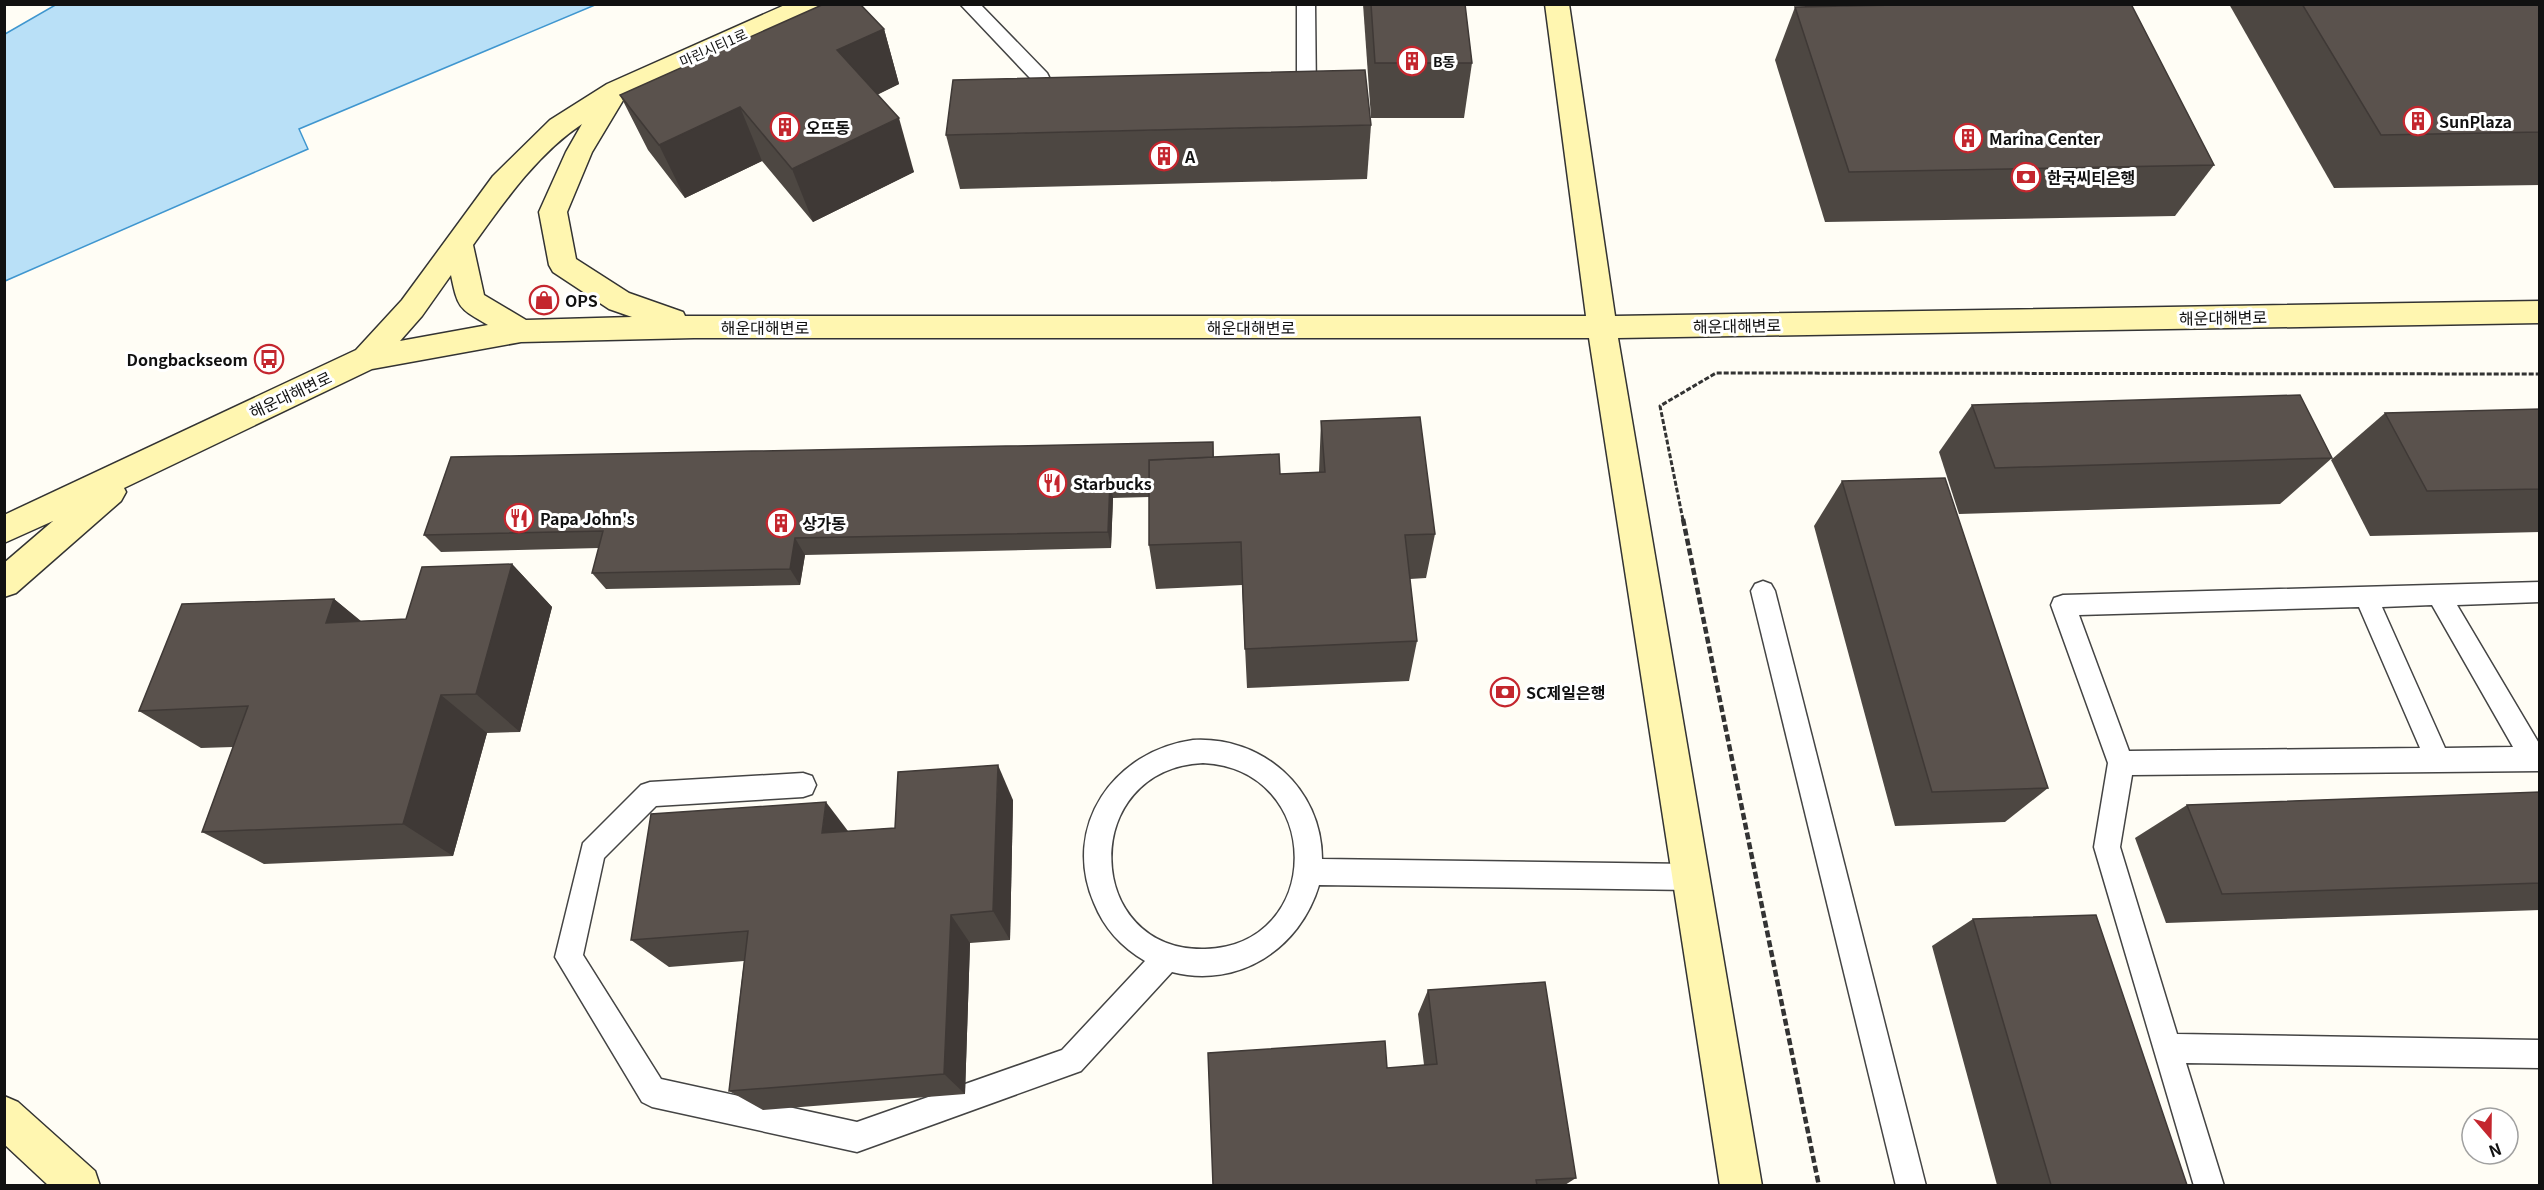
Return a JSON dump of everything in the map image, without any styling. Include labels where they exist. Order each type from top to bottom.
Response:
[{"type":"main road","name":"마린시티1로","points":[[367,358],[412,308],[503,183],[559,127],[616,90],[810,4]]},
{"type":"main road","points":[[1557,4],[1602,327],[1741,1185]]},
{"type":"main road","points":[[616,90],[579,152],[554,212],[563,265],[619,302],[694,327]]},
{"type":"main road","points":[[459,244],[471,301],[521,331]]},
{"type":"main road","name":"해운대해변로","points":[[4,530],[367,358],[521,331],[694,327],[1602,327],[2540,312]]},
{"type":"main road","points":[[4,505],[142,465]]},
{"type":"main road","points":[[4,583],[142,465]]},
{"type":"main road","points":[[4,1116],[80,1185]]},
{"type":"lane","points":[[969,4],[1040,77],[1028,118]]},
{"type":"lane","points":[[1284,96],[1307,96],[1306,4]]},
{"type":"lane","points":[[1764,591],[1911,1185]]},
{"type":"lane","points":[[2209,1185],[2107,847],[2121,763],[2063,605],[2540,592]]},
{"type":"lane","points":[[2439,595],[2537,759]]},
{"type":"lane","points":[[2366,597],[2438,760]]},
{"type":"lane","points":[[1217,752],[1250,761],[1279,780],[1299,806],[1311,838],[1310,872],[1298,906],[1274,934],[1242,954],[1205,961],[1167,957],[1135,941],[1110,915],[1096,884],[1094,849],[1103,816],[1123,788],[1150,766],[1183,754],[1217,752]]},
{"type":"lane","points":[[2121,763],[2537,759]]},
{"type":"lane","points":[[803,785],[650,794],[592,852],[569,957],[652,1092],[857,1137],[1071,1061],[1167,957]]},
{"type":"lane","points":[[1310,872],[1691,877]]},
{"type":"lane","points":[[2168,1048],[2540,1054]]},
{"type":"path","points":[[1819,1185],[1660,406],[1716,373],[2540,374]]},
{"type":"water","points":[[57,4],[595,5],[299,129],[308,149],[5,281],[5,34]]},
{"type":"building","points":[[824,4],[860,4],[884,29],[837,50],[899,118],[792,169],[740,107],[659,145],[620,95]]},
{"type":"building","points":[[1371,4],[1465,4],[1472,63],[1375,63]]},
{"type":"building","points":[[2131,4],[2214,165],[1849,172],[1795,7]]},
{"type":"building","points":[[2302,4],[2540,4],[2540,132],[2381,135]]},
{"type":"building","points":[[1365,70],[1371,125],[946,135],[953,80]]},
{"type":"building","points":[[2300,395],[2332,458],[1995,468],[1972,405]]},
{"type":"building","points":[[2540,409],[2540,489],[2427,491],[2385,413]]},
{"type":"building","points":[[1420,417],[1435,534],[1405,535],[1417,641],[1245,649],[1241,542],[1149,545],[1149,460],[1279,454],[1280,474],[1325,472],[1321,421]]},
{"type":"building","name":"상가동","points":[[1213,442],[1213,457],[1149,460],[1149,480],[1110,481],[1108,532],[795,538],[790,569],[592,573],[603,531],[424,535],[451,457]]},
{"type":"building","points":[[1945,478],[2048,788],[1932,792],[1842,481]]},
{"type":"building","points":[[512,564],[476,694],[441,695],[403,824],[202,832],[248,706],[139,711],[182,604],[334,599],[326,623],[406,619],[422,567]]},
{"type":"building","points":[[998,765],[993,911],[951,915],[944,1074],[729,1091],[748,931],[631,940],[651,814],[826,802],[822,833],[895,828],[898,772]]},
{"type":"building","points":[[2540,792],[2540,883],[2222,894],[2187,805]]},
{"type":"building","points":[[2096,915],[2187,1185],[2051,1185],[1973,919]]},
{"type":"building","points":[[1545,982],[1576,1178],[1536,1180],[1537,1185],[1213,1185],[1208,1053],[1385,1041],[1387,1068],[1437,1064],[1428,990]]},
{"type":"place","name":"B동","points":[[1412,61]]},
{"type":"place","name":"SunPlaza","points":[[2418,121]]},
{"type":"place","name":"오뜨동","points":[[785,127]]},
{"type":"place","name":"Marina Center","points":[[1968,138]]},
{"type":"place","name":"A","points":[[1164,156]]},
{"type":"place","name":"한국씨티은행","points":[[2026,177]]},
{"type":"place","name":"OPS","points":[[544,300]]},
{"type":"place","name":"Dongbackseom","points":[[269,359]]},
{"type":"place","name":"Starbucks","points":[[1052,483]]},
{"type":"place","name":"Papa John's","points":[[519,518]]},
{"type":"place","name":"상가동","points":[[781,523]]},
{"type":"place","name":"SC제일은행","points":[[1505,692]]}]
